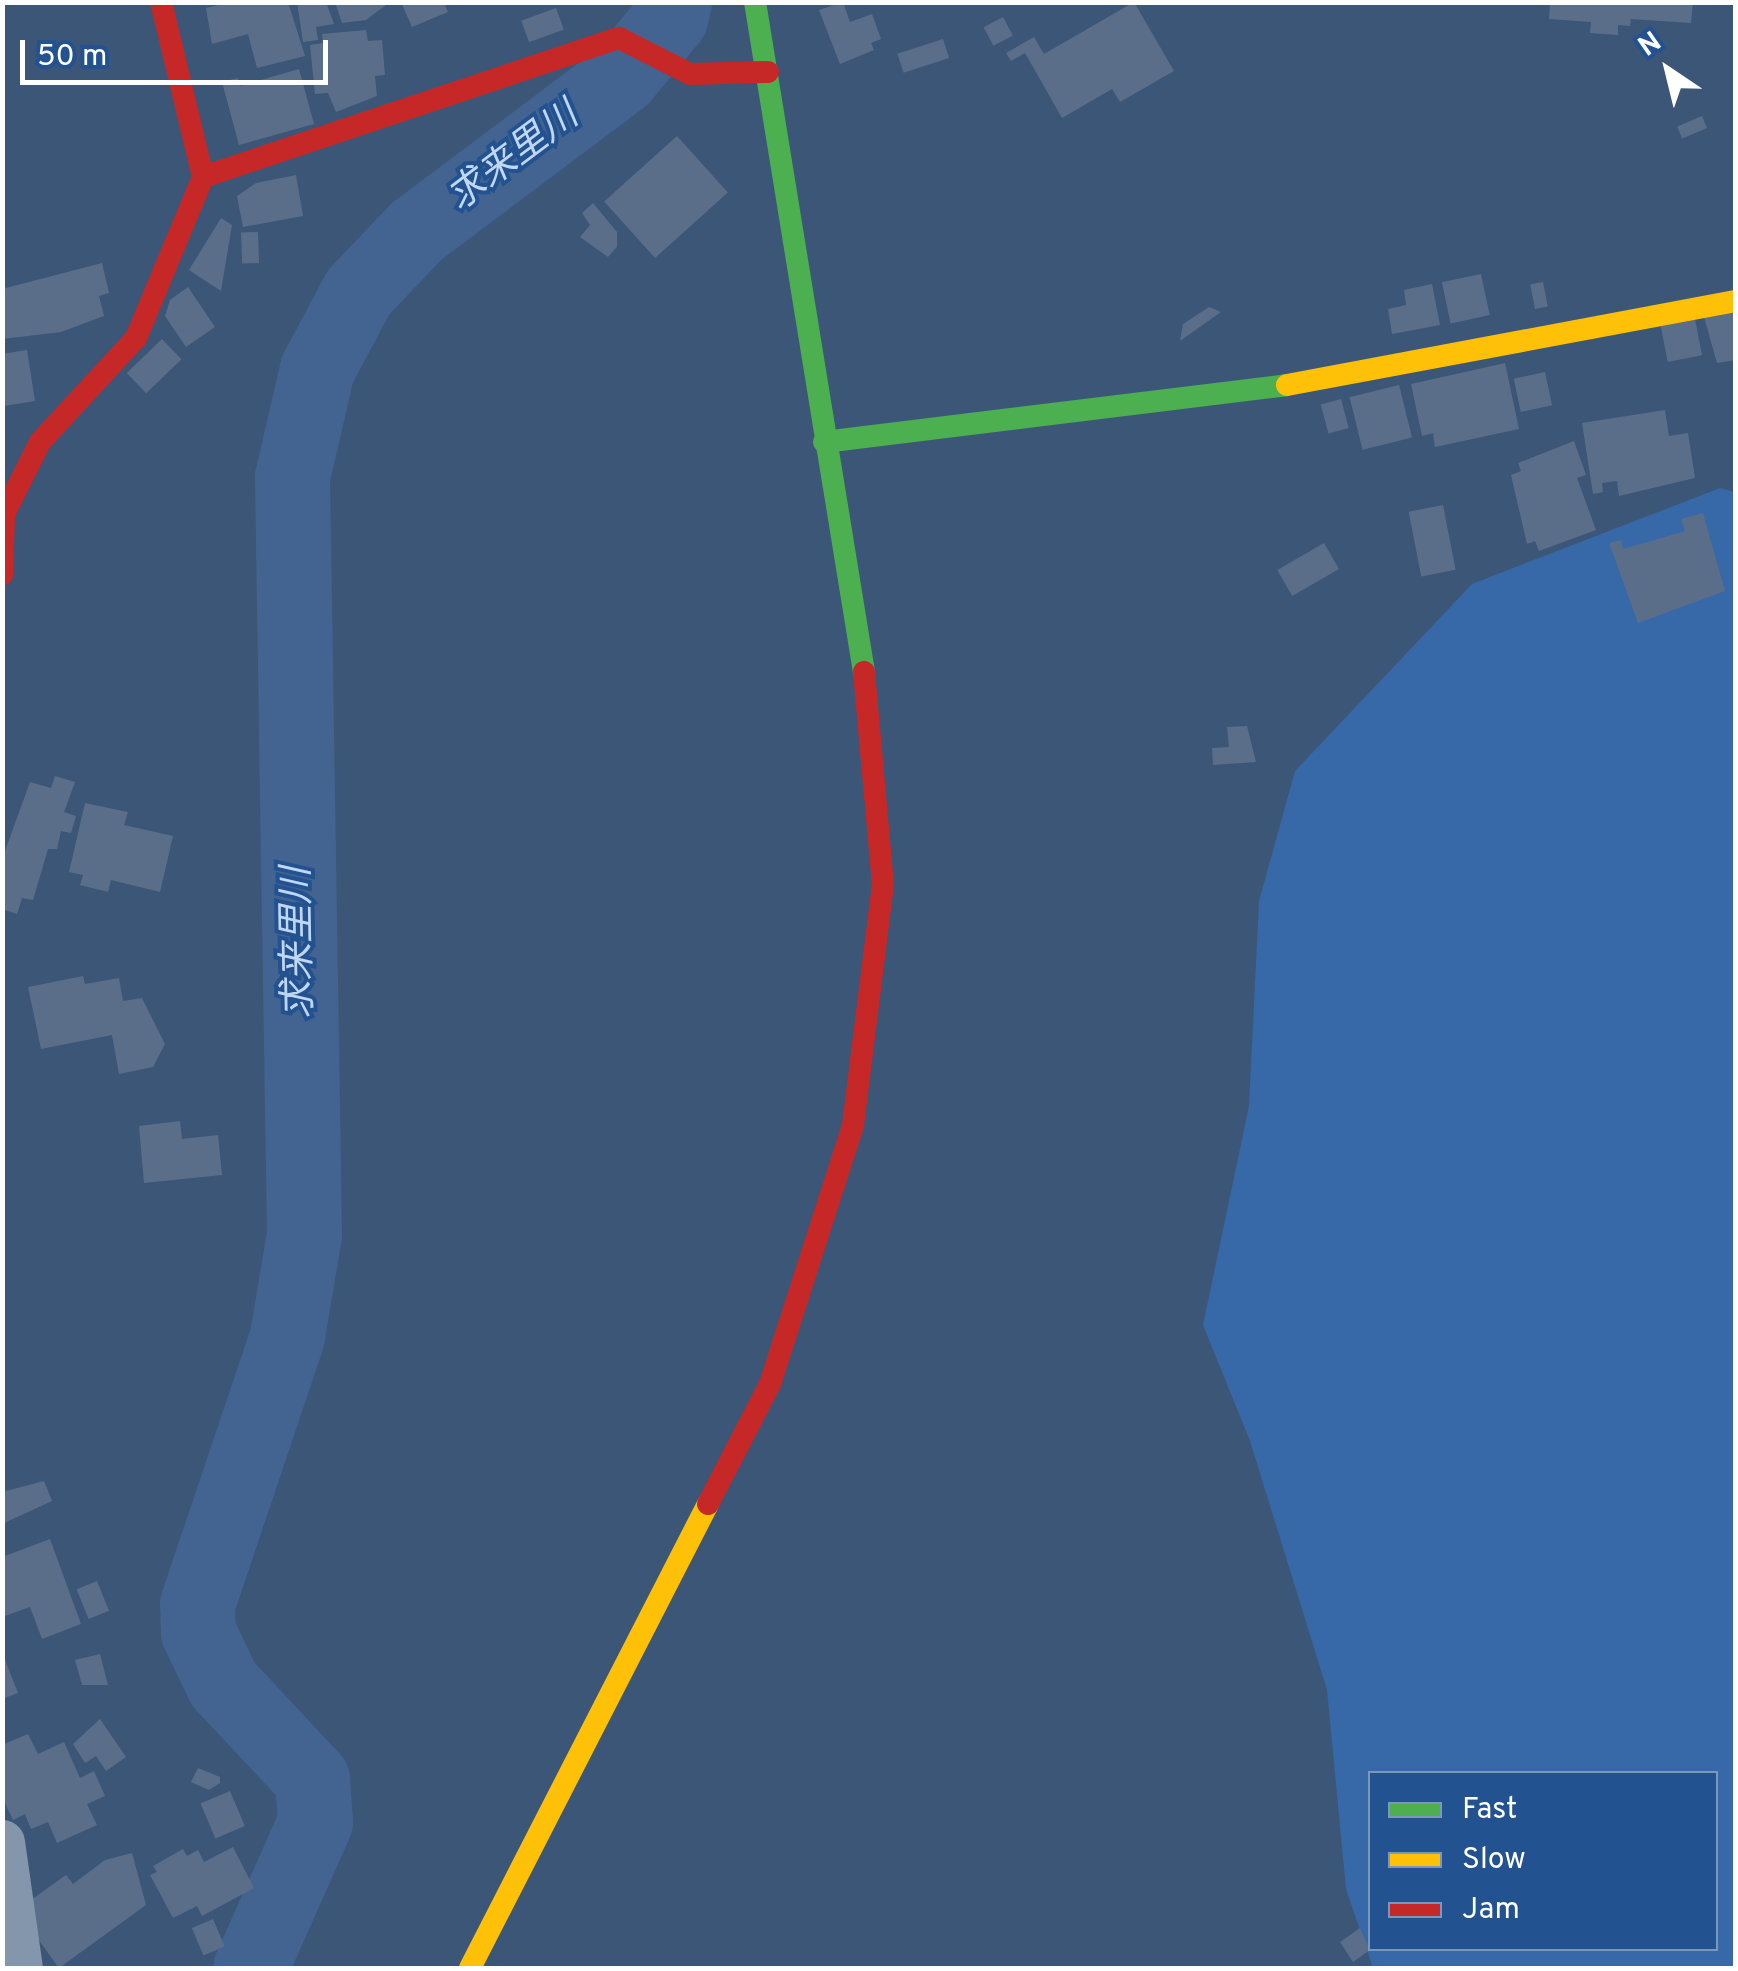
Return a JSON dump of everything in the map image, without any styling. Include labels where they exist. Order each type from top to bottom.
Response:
[{"type":"street","points":[[2,575],[4,514],[33,456],[136,338],[204,177],[161,2]]},
{"type":"street","points":[[470,1968],[770,1384],[853,1125],[883,885],[860,624],[824,442],[755,2]]},
{"type":"street","points":[[204,177],[619,38],[690,74],[768,72]]},
{"type":"street","points":[[824,442],[1346,378],[1736,301]]},
{"type":"street","points":[[2,1842],[20,1968]]},
{"type":"shaded area","points":[[1720,488],[1735,492],[1735,1968],[1373,1968],[1346,1889],[1327,1690],[1250,1441],[1203,1325],[1249,1106],[1259,901],[1295,771],[1472,584]]},
{"type":"building","points":[[231,2],[288,2],[305,56],[257,68],[248,34],[212,44],[206,8]]},
{"type":"building","points":[[297,2],[326,2],[334,24],[316,27],[318,40],[303,42]]},
{"type":"building","points":[[335,2],[390,2],[366,20],[342,23]]},
{"type":"building","points":[[401,2],[453,2],[445,6],[448,12],[412,27]]},
{"type":"building","points":[[843,2],[850,22],[872,14],[881,39],[871,43],[874,50],[840,64],[819,10]]},
{"type":"building","points":[[1134,2],[1174,71],[1120,102],[1112,89],[1062,118],[1025,53],[1011,61],[1006,53],[1034,37],[1044,54]]},
{"type":"building","points":[[1550,2],[1693,2],[1691,23],[1631,19],[1630,26],[1618,25],[1618,35],[1590,33],[1591,22],[1549,19]]},
{"type":"building","points":[[556,8],[564,30],[529,42],[521,21]]},
{"type":"building","points":[[1003,17],[1013,36],[993,46],[984,27]]},
{"type":"building","points":[[366,30],[368,41],[382,40],[385,75],[375,76],[377,96],[336,112],[328,93],[315,94],[310,45],[323,43],[322,34]]},
{"type":"building","points":[[943,39],[949,58],[904,73],[897,54]]},
{"type":"building","points":[[299,69],[314,124],[239,145],[222,82],[238,78],[240,86]]},
{"type":"building","points":[[1702,116],[1707,128],[1682,139],[1677,127]]},
{"type":"building","points":[[677,136],[728,192],[655,258],[604,202]]},
{"type":"building","points":[[296,175],[303,216],[243,227],[237,196],[256,183]]},
{"type":"building","points":[[593,203],[617,232],[617,247],[608,257],[580,237],[590,225],[582,213]]},
{"type":"building","points":[[221,218],[232,225],[221,291],[189,270]]},
{"type":"building","points":[[258,232],[259,263],[242,264],[241,233]]},
{"type":"building","points":[[102,263],[109,293],[99,296],[104,316],[61,332],[2,339],[2,289]]},
{"type":"building","points":[[1481,274],[1490,315],[1451,323],[1442,282]]},
{"type":"building","points":[[1543,282],[1548,307],[1535,309],[1530,284]]},
{"type":"building","points":[[1432,284],[1440,325],[1392,334],[1388,309],[1406,305],[1404,290]]},
{"type":"building","points":[[188,287],[215,327],[186,347],[165,316],[170,300]]},
{"type":"building","points":[[1209,307],[1221,312],[1180,341],[1183,324]]},
{"type":"building","points":[[1736,311],[1736,360],[1717,363],[1704,317]]},
{"type":"building","points":[[1695,319],[1702,355],[1668,362],[1661,326]]},
{"type":"building","points":[[162,339],[181,359],[146,393],[127,373]]},
{"type":"building","points":[[27,350],[35,401],[4,406],[2,354]]},
{"type":"building","points":[[1505,363],[1519,429],[1435,447],[1433,433],[1422,436],[1411,384]]},
{"type":"building","points":[[1545,372],[1552,405],[1521,412],[1514,379]]},
{"type":"building","points":[[1399,385],[1412,437],[1363,450],[1350,397]]},
{"type":"building","points":[[1341,399],[1349,428],[1328,433],[1321,404]]},
{"type":"building","points":[[1665,410],[1669,436],[1688,433],[1695,478],[1619,496],[1617,481],[1602,483],[1603,492],[1593,494],[1582,423]]},
{"type":"building","points":[[1574,441],[1586,475],[1577,478],[1596,530],[1539,551],[1535,541],[1527,544],[1511,475],[1521,471],[1518,463]]},
{"type":"building","points":[[1443,505],[1456,570],[1421,576],[1409,512]]},
{"type":"building","points":[[1703,513],[1725,591],[1638,623],[1609,543],[1621,540],[1623,549],[1685,531],[1681,519]]},
{"type":"building","points":[[1324,543],[1339,569],[1292,596],[1277,570]]},
{"type":"building","points":[[1247,726],[1256,762],[1213,765],[1212,748],[1229,747],[1227,727]]},
{"type":"building","points":[[55,776],[75,782],[64,812],[76,816],[71,833],[61,831],[57,849],[48,849],[33,900],[22,898],[17,914],[2,909],[2,859],[30,782],[51,788]]},
{"type":"building","points":[[85,803],[128,812],[124,825],[173,836],[160,892],[111,880],[108,892],[80,885],[83,875],[69,872]]},
{"type":"building","points":[[83,976],[85,984],[119,978],[123,1001],[142,998],[165,1044],[153,1067],[119,1074],[112,1035],[41,1049],[28,987]]},
{"type":"building","points":[[180,1121],[182,1139],[218,1135],[222,1175],[144,1183],[139,1126]]},
{"type":"building","points":[[44,1481],[52,1501],[2,1524],[2,1492]]},
{"type":"building","points":[[50,1539],[81,1624],[42,1639],[30,1607],[2,1617],[2,1557]]},
{"type":"building","points":[[97,1581],[109,1611],[89,1619],[77,1589]]},
{"type":"building","points":[[2,1652],[18,1693],[2,1699]]},
{"type":"building","points":[[100,1654],[108,1685],[82,1685],[75,1660]]},
{"type":"building","points":[[100,1719],[126,1757],[106,1771],[96,1756],[85,1763],[73,1744]]},
{"type":"building","points":[[28,1734],[38,1754],[64,1742],[80,1778],[94,1771],[105,1796],[87,1804],[97,1825],[57,1843],[48,1822],[31,1829],[25,1814],[13,1820],[2,1797],[2,1745]]},
{"type":"building","points":[[198,1768],[220,1777],[220,1783],[209,1790],[191,1782]]},
{"type":"building","points":[[230,1791],[245,1826],[215,1838],[201,1804]]},
{"type":"building","points":[[233,1847],[254,1888],[202,1916],[197,1906],[173,1918],[150,1875],[157,1872],[153,1866],[183,1849],[187,1856],[198,1850],[204,1862]]},
{"type":"building","points":[[132,1853],[146,1905],[59,1968],[17,1910],[66,1875],[73,1884],[105,1860]]},
{"type":"building","points":[[213,1919],[225,1947],[204,1956],[192,1928]]},
{"type":"building","points":[[1360,1928],[1369,1951],[1353,1962],[1340,1942]]},
{"type":"waterway","name":"求来里川","points":[[250,1968],[315,1822],[312,1779],[223,1684],[198,1632],[197,1604],[287,1336],[304,1234],[292,477],[317,369],[358,292],[416,231],[621,77],[670,18],[674,2]]},
{"type":"traffic: fast","points":[[755,2],[864,672]]},
{"type":"traffic: fast","points":[[824,442],[1287,385]]},
{"type":"traffic: slow","points":[[1287,385],[1736,301]]},
{"type":"traffic: slow","points":[[470,1968],[708,1504]]},
{"type":"traffic: jam","points":[[2,575],[4,514],[40,442],[136,338],[203,177],[161,2]]},
{"type":"traffic: jam","points":[[203,177],[619,38],[690,74],[768,72]]},
{"type":"traffic: jam","points":[[708,1504],[770,1384],[853,1125],[883,885],[864,672]]}]
